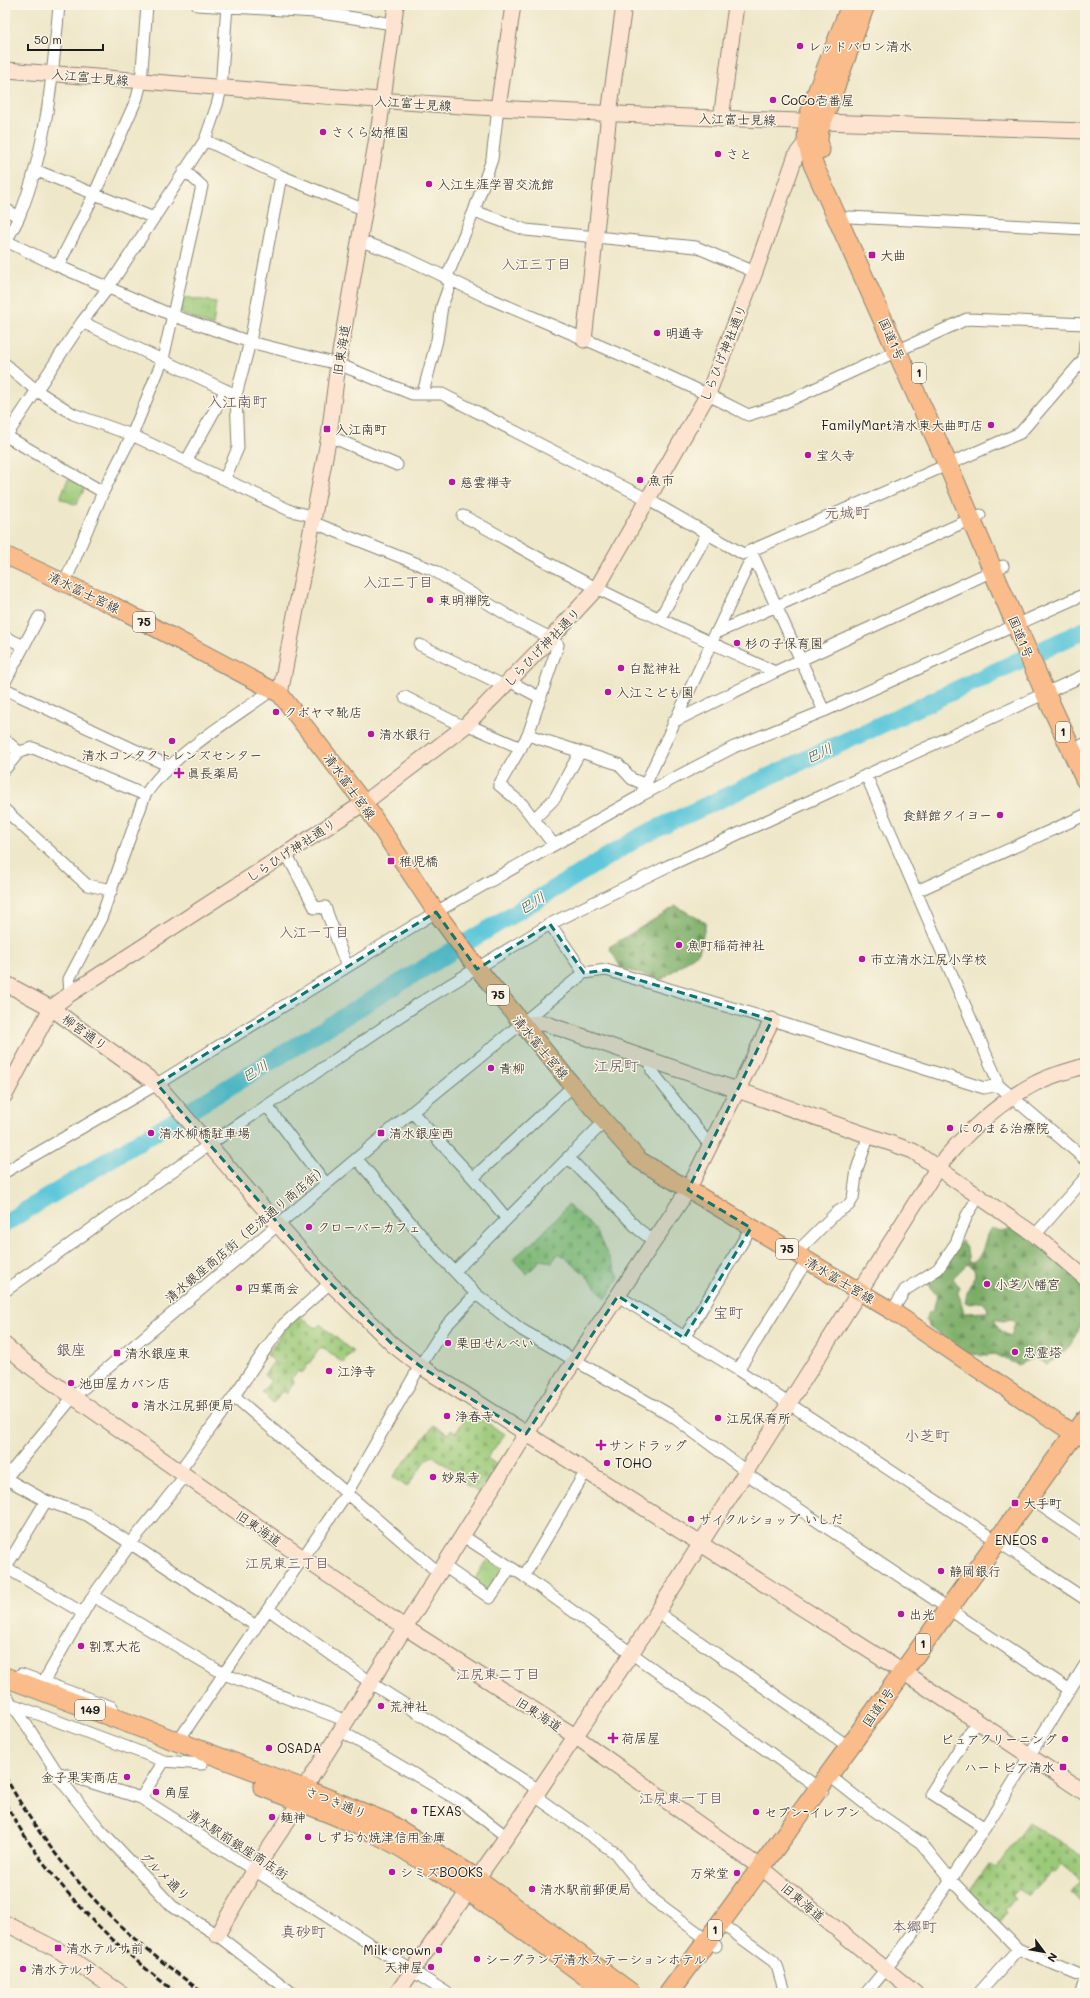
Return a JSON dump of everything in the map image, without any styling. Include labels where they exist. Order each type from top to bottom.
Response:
[{"type":"highway","name":"国道1号","points":[[815,121],[812,103],[851,5]]},
{"type":"highway","name":"国道1号","points":[[865,5],[815,121],[812,141],[813,164],[902,349]]},
{"type":"highway","name":"国道1号","points":[[812,141],[849,217],[902,349],[1049,687],[1085,779]]},
{"type":"highway","name":"国道1号","points":[[1049,687],[1084,747]]},
{"type":"highway","name":"国道1号","points":[[1001,1544],[1037,1503],[1083,1433]]},
{"type":"highway","name":"国道1号","points":[[669,1993],[712,1943],[764,1870],[827,1787],[1001,1544],[1083,1433]]},
{"type":"highway","name":"さつき通り","points":[[5,1677],[173,1747],[302,1795],[337,1816],[396,1844],[473,1885],[631,1993]]},
{"type":"highway","name":"さつき通り","points":[[9,1697],[173,1747]]},
{"type":"highway","name":"国道1号","points":[[683,1993],[712,1943],[729,1929],[764,1870]]},
{"type":"highway","name":"さつき通り","points":[[473,1885],[608,1993]]},
{"type":"main road","name":"清水富士宮線","points":[[5,555],[114,606],[276,692],[364,803],[437,913],[520,1024],[604,1122],[639,1160],[892,1311],[1083,1433]]},
{"type":"street","points":[[59,5],[53,74],[35,170],[19,217],[6,242],[174,316],[250,342],[338,364],[412,394],[442,394],[647,499],[743,554],[753,556]]},
{"type":"street","points":[[58,266],[94,195],[137,98],[141,82],[147,5]]},
{"type":"street","points":[[198,5],[315,9],[393,24]]},
{"type":"street","name":"旧東海道","points":[[276,692],[329,436],[338,364],[383,101],[396,5]]},
{"type":"street","points":[[423,393],[437,340],[442,306],[448,280],[492,159],[513,5]]},
{"type":"street","points":[[584,340],[609,114],[624,5]]},
{"type":"street","points":[[721,119],[736,5]]},
{"type":"street","points":[[103,492],[6,437],[82,322],[108,288],[205,140],[221,89],[227,6]]},
{"type":"street","name":"入江富士見線","points":[[5,70],[221,89],[498,108],[721,119],[1085,131]]},
{"type":"street","points":[[205,140],[281,176],[365,210]]},
{"type":"street","name":"しらひげ神社通り","points":[[52,1008],[70,994],[364,803],[465,725],[551,638],[597,588],[708,394],[755,272],[796,155],[812,141]]},
{"type":"street","points":[[35,170],[154,218]]},
{"type":"street","points":[[64,582],[103,492],[132,435],[163,359],[174,316],[202,186],[184,170]]},
{"type":"street","points":[[187,460],[231,393],[250,342],[281,176]]},
{"type":"street","points":[[5,209],[19,217]]},
{"type":"street","points":[[474,212],[526,230],[696,247],[755,272]]},
{"type":"street","points":[[849,217],[1085,229]]},
{"type":"street","points":[[360,241],[384,248],[448,280],[708,394],[748,415],[777,406],[967,319],[1085,324]]},
{"type":"street","points":[[82,322],[163,359],[231,393]]},
{"type":"street","points":[[640,796],[644,784],[673,722],[753,556],[952,463],[1020,433],[1084,359],[1085,342]]},
{"type":"street","points":[[5,364],[36,390],[72,414],[132,435],[225,478],[291,511],[433,570],[517,621],[551,638],[558,645],[528,735],[499,785],[522,804],[535,818],[554,845]]},
{"type":"street","points":[[225,478],[238,448],[231,393]]},
{"type":"street","points":[[329,436],[397,465]]},
{"type":"street","points":[[463,516],[499,534],[554,567],[660,618],[713,638],[774,672]]},
{"type":"street","points":[[713,638],[777,607],[975,517]]},
{"type":"street","points":[[660,618],[707,534]]},
{"type":"street","points":[[753,556],[824,711]]},
{"type":"street","points":[[673,722],[774,672],[998,569]]},
{"type":"street","points":[[5,1172],[159,1086],[347,967],[437,913],[640,796],[734,747],[824,711],[1022,624],[1085,594]]},
{"type":"street","points":[[40,616],[5,683],[169,766]]},
{"type":"street","points":[[5,637],[24,646]]},
{"type":"street","points":[[420,645],[541,698]]},
{"type":"street","points":[[5,1290],[208,1141],[266,1106],[476,967],[550,924],[668,866],[866,775],[1049,687],[1085,675]]},
{"type":"street","points":[[70,994],[69,979],[101,918],[144,795],[155,779],[169,766],[276,692]]},
{"type":"street","points":[[405,697],[465,725],[520,748]]},
{"type":"street","points":[[528,735],[618,764],[632,779],[644,784]]},
{"type":"street","points":[[5,740],[19,752]]},
{"type":"street","points":[[5,769],[19,752],[33,748],[144,795]]},
{"type":"street","points":[[535,818],[555,798],[580,752]]},
{"type":"street","points":[[866,775],[995,1074],[998,1085],[1011,1098],[1085,1159]]},
{"type":"street","points":[[5,810],[87,885],[112,890]]},
{"type":"street","points":[[917,891],[1085,815]]},
{"type":"street","points":[[286,853],[315,908],[325,907],[347,967]]},
{"type":"street","points":[[550,924],[584,973],[606,970],[772,1020],[984,1088],[998,1085]]},
{"type":"street","name":"清水銀座商店街（巴流通り商店街）","points":[[5,1478],[73,1397],[412,1112],[584,973]]},
{"type":"street","name":"柳宮通り","points":[[5,983],[52,1008],[159,1086],[208,1141],[278,1225],[330,1283],[392,1344],[420,1366],[700,1542],[907,1675],[1085,1793]]},
{"type":"street","points":[[5,1095],[52,1008]]},
{"type":"street","points":[[217,1936],[254,1871],[526,1434],[688,1190],[711,1147],[772,1020]]},
{"type":"street","points":[[520,1024],[544,1023],[913,1151],[1035,1235],[1085,1278]]},
{"type":"street","points":[[650,1060],[652,1071],[711,1147]]},
{"type":"street","points":[[396,1993],[538,1793],[631,1654],[700,1542],[938,1167],[953,1150],[1011,1098],[1036,1083],[1057,1074],[1085,1066]]},
{"type":"street","points":[[473,1178],[573,1086]]},
{"type":"street","points":[[266,1106],[326,1184]]},
{"type":"street","points":[[412,1112],[473,1178],[507,1219]]},
{"type":"street","points":[[455,1271],[604,1122]]},
{"type":"street","points":[[738,1370],[802,1257],[802,1247],[837,1212],[849,1205],[853,1198],[857,1169],[869,1135]]},
{"type":"street","points":[[568,1158],[638,1229],[654,1241]]},
{"type":"street","points":[[357,1159],[476,1294],[522,1330],[635,1393],[672,1416],[745,1472],[952,1613],[1070,1690]]},
{"type":"street","points":[[1035,1235],[1085,1178]]},
{"type":"street","points":[[892,1311],[905,1290],[938,1270],[956,1243],[967,1215],[979,1196]]},
{"type":"street","points":[[684,1338],[751,1228]]},
{"type":"street","points":[[44,1681],[92,1596],[182,1474],[267,1347],[284,1324],[330,1283]]},
{"type":"street","points":[[141,1798],[173,1747],[347,1493],[420,1366],[446,1328],[476,1294]]},
{"type":"street","points":[[618,1296],[738,1370],[1085,1599]]},
{"type":"street","name":"旧東海道","points":[[5,1345],[32,1368],[303,1558],[406,1628],[575,1736],[764,1870],[886,1971],[915,1993]]},
{"type":"street","points":[[234,1396],[347,1493],[441,1569],[490,1598],[510,1568]]},
{"type":"street","points":[[524,1576],[586,1471]]},
{"type":"street","points":[[5,1478],[46,1501],[87,1514],[256,1626]]},
{"type":"street","points":[[46,1501],[5,1567],[83,1613]]},
{"type":"street","points":[[1037,1503],[1085,1536]]},
{"type":"street","points":[[463,1536],[524,1576],[631,1654],[827,1787],[869,1807],[921,1843],[951,1880],[1018,1949],[1085,1977]]},
{"type":"street","points":[[92,1596],[224,1674],[344,1726],[463,1802],[507,1836]]},
{"type":"street","points":[[268,1609],[371,1683],[538,1793],[615,1853],[651,1898],[712,1943]]},
{"type":"street","points":[[657,1612],[853,1750]]},
{"type":"street","points":[[866,1993],[886,1971],[951,1880],[985,1828],[1085,1665]]},
{"type":"street","points":[[5,1669],[44,1681],[173,1747]]},
{"type":"street","points":[[5,1695],[9,1697],[56,1772]]},
{"type":"street","points":[[977,1722],[932,1793],[985,1828]]},
{"type":"street","name":"清水駅前銀座商店街","points":[[56,1772],[141,1798],[447,1993]]},
{"type":"street","name":"グルメ通り","points":[[56,1772],[60,1780],[98,1827],[172,1906],[217,1936],[292,1993]]},
{"type":"street","points":[[5,1923],[58,1950],[121,1993]]},
{"type":"street","points":[[729,1929],[773,1961],[777,1966],[785,1993]]},
{"type":"street","points":[[979,1993],[1018,1949]]},
{"type":"street","points":[[1081,1993],[1085,1980]]},
{"type":"highlighted area","points":[[436,912],[477,969],[550,924],[584,973],[606,970],[772,1020],[688,1190],[751,1228],[684,1338],[618,1296],[526,1434],[420,1366],[392,1344],[330,1283],[157,1084]]},
{"type":"green space","points":[[183,297],[216,302],[213,326],[180,313]]},
{"type":"green space","points":[[68,479],[85,488],[76,505],[60,498]]},
{"type":"green space","points":[[676,906],[706,923],[699,952],[661,980],[621,968],[609,947]]},
{"type":"green space","points":[[568,1205],[594,1228],[619,1277],[606,1299],[585,1274],[559,1253],[552,1262],[541,1260],[527,1274],[513,1259],[541,1235]]},
{"type":"green space","points":[[991,1228],[1004,1232],[1013,1228],[1085,1277],[1083,1316],[1080,1327],[1069,1347],[1047,1364],[1035,1358],[1018,1365],[995,1354],[966,1354],[929,1326],[925,1320],[928,1313],[933,1310],[937,1296],[925,1281],[962,1241],[967,1250],[969,1263],[974,1261],[981,1253],[988,1232]],"holes":[[[967,1264],[973,1268],[976,1275],[968,1289],[965,1302],[970,1304],[982,1302],[987,1307],[988,1312],[965,1313],[964,1311],[958,1294],[959,1287],[953,1278]],[[994,1319],[1003,1321],[1011,1319],[1015,1323],[1011,1336],[1000,1331]]]},
{"type":"green space","points":[[299,1316],[316,1328],[320,1324],[353,1352],[343,1363],[321,1347],[302,1373],[299,1371],[291,1379],[294,1383],[286,1394],[282,1391],[273,1403],[262,1392],[271,1381],[264,1375],[274,1361],[267,1355],[285,1329]]},
{"type":"green space","points":[[469,1412],[505,1434],[487,1458],[497,1465],[479,1493],[464,1483],[464,1478],[433,1456],[428,1458],[407,1487],[393,1477],[434,1425],[448,1434],[451,1430],[456,1433]]},
{"type":"green space","points":[[487,1559],[505,1570],[489,1595],[472,1583]]},
{"type":"green space","points":[[1029,1823],[1085,1857],[1085,1905],[1072,1893],[1082,1881],[1062,1864],[1054,1873],[1052,1871],[1028,1896],[1019,1889],[1012,1896],[1015,1899],[1005,1910],[1007,1913],[999,1923],[969,1891],[988,1864],[996,1868]]},
{"type":"waterway","name":"巴川","points":[[5,1223],[643,835],[1085,630]]},
{"type":"railway","points":[[5,1776],[18,1799],[48,1844],[64,1865],[100,1905],[138,1942],[203,1993]]},
{"type":"railway","points":[[5,1803],[21,1831],[39,1857],[80,1907],[127,1952],[177,1993]]},
{"type":"place","name":"レッドバロン清水","points":[[800,46]]},
{"type":"place","name":"CoCo壱番屋","points":[[773,100]]},
{"type":"place","name":"さくら幼稚園","points":[[323,132]]},
{"type":"place","name":"さと","points":[[718,154]]},
{"type":"place","name":"入江生涯学習交流館","points":[[429,184]]},
{"type":"place","name":"大曲","points":[[872,255]]},
{"type":"place","name":"明通寺","points":[[657,333]]},
{"type":"place","name":"FamilyMart清水東大曲町店","points":[[991,425]]},
{"type":"place","name":"入江南町","points":[[327,429]]},
{"type":"place","name":"宝久寺","points":[[808,455]]},
{"type":"place","name":"魚市","points":[[640,480]]},
{"type":"place","name":"慈雲禅寺","points":[[452,482]]},
{"type":"place","name":"東明禅院","points":[[430,600]]},
{"type":"place","name":"杉の子保育園","points":[[737,643]]},
{"type":"place","name":"白髭神社","points":[[621,668]]},
{"type":"place","name":"入江こども園","points":[[608,692]]},
{"type":"place","name":"クボヤマ靴店","points":[[276,712]]},
{"type":"place","name":"清水銀行","points":[[371,734]]},
{"type":"place","name":"清水コンタクトレンズセンター","points":[[172,741]]},
{"type":"place","name":"眞長薬局","points":[[179,773]]},
{"type":"place","name":"食鮮館タイヨー","points":[[1000,815]]},
{"type":"place","name":"稚児橋","points":[[391,861]]},
{"type":"place","name":"魚町稲荷神社","points":[[679,945]]},
{"type":"place","name":"市立清水江尻小学校","points":[[862,959]]},
{"type":"place","name":"青柳","points":[[491,1068]]},
{"type":"place","name":"にのまる治療院","points":[[950,1128]]},
{"type":"place","name":"清水柳橋駐車場","points":[[151,1133]]},
{"type":"place","name":"清水銀座西","points":[[381,1133]]},
{"type":"place","name":"クローバーカフェ","points":[[309,1227]]},
{"type":"place","name":"小芝八幡宮","points":[[987,1284]]},
{"type":"place","name":"四葉商会","points":[[239,1288]]},
{"type":"place","name":"栗田せんべい","points":[[448,1343]]},
{"type":"place","name":"忠霊塔","points":[[1015,1352]]},
{"type":"place","name":"清水銀座東","points":[[117,1353]]},
{"type":"place","name":"江浄寺","points":[[329,1371]]},
{"type":"place","name":"池田屋カバン店","points":[[71,1383]]},
{"type":"place","name":"清水江尻郵便局","points":[[135,1405]]},
{"type":"place","name":"浄春寺","points":[[447,1416]]},
{"type":"place","name":"江尻保育所","points":[[718,1418]]},
{"type":"place","name":"サンドラッグ","points":[[601,1445]]},
{"type":"place","name":"TOHO","points":[[607,1463]]},
{"type":"place","name":"妙泉寺","points":[[433,1477]]},
{"type":"place","name":"大手町","points":[[1015,1503]]},
{"type":"place","name":"サイクルショップ いしだ","points":[[691,1519]]},
{"type":"place","name":"ENEOS","points":[[1045,1540]]},
{"type":"place","name":"静岡銀行","points":[[941,1571]]},
{"type":"place","name":"出光","points":[[901,1614]]},
{"type":"place","name":"割烹大花","points":[[81,1646]]},
{"type":"place","name":"荒神社","points":[[381,1706]]},
{"type":"place","name":"荷居屋","points":[[613,1738]]},
{"type":"place","name":"ピュアクリーニング","points":[[1065,1739]]},
{"type":"place","name":"OSADA","points":[[269,1748]]},
{"type":"place","name":"ハートピア清水","points":[[1063,1767]]},
{"type":"place","name":"金子果実商店","points":[[127,1777]]},
{"type":"place","name":"角屋","points":[[156,1792]]},
{"type":"place","name":"TEXAS","points":[[414,1811]]},
{"type":"place","name":"セブン-イレブン","points":[[756,1812]]},
{"type":"place","name":"麺神","points":[[272,1817]]},
{"type":"place","name":"しずおか焼津信用金庫","points":[[308,1837]]},
{"type":"place","name":"シミズBOOKS","points":[[392,1872]]},
{"type":"place","name":"万栄堂","points":[[737,1873]]},
{"type":"place","name":"清水駅前郵便局","points":[[532,1889]]},
{"type":"place","name":"清水テルサ前","points":[[58,1948]]},
{"type":"place","name":"Milk crown","points":[[439,1950]]},
{"type":"place","name":"シーグランデ清水ステーションホテル","points":[[477,1959]]},
{"type":"place","name":"天神屋","points":[[431,1967]]},
{"type":"place","name":"清水テルサ","points":[[23,1969]]},
{"type":"district","name":"入江三丁目","points":[[536,264]]},
{"type":"district","name":"入江南町","points":[[237,402]]},
{"type":"district","name":"元城町","points":[[847,513]]},
{"type":"district","name":"入江二丁目","points":[[398,582]]},
{"type":"district","name":"入江一丁目","points":[[314,932]]},
{"type":"district","name":"江尻町","points":[[616,1066]]},
{"type":"district","name":"宝町","points":[[728,1313]]},
{"type":"district","name":"銀座","points":[[71,1350]]},
{"type":"district","name":"小芝町","points":[[927,1436]]},
{"type":"district","name":"江尻東三丁目","points":[[287,1563]]},
{"type":"district","name":"江尻東二丁目","points":[[498,1674]]},
{"type":"district","name":"江尻東一丁目","points":[[681,1798]]},
{"type":"district","name":"本郷町","points":[[914,1927]]},
{"type":"district","name":"真砂町","points":[[303,1932]]}]
